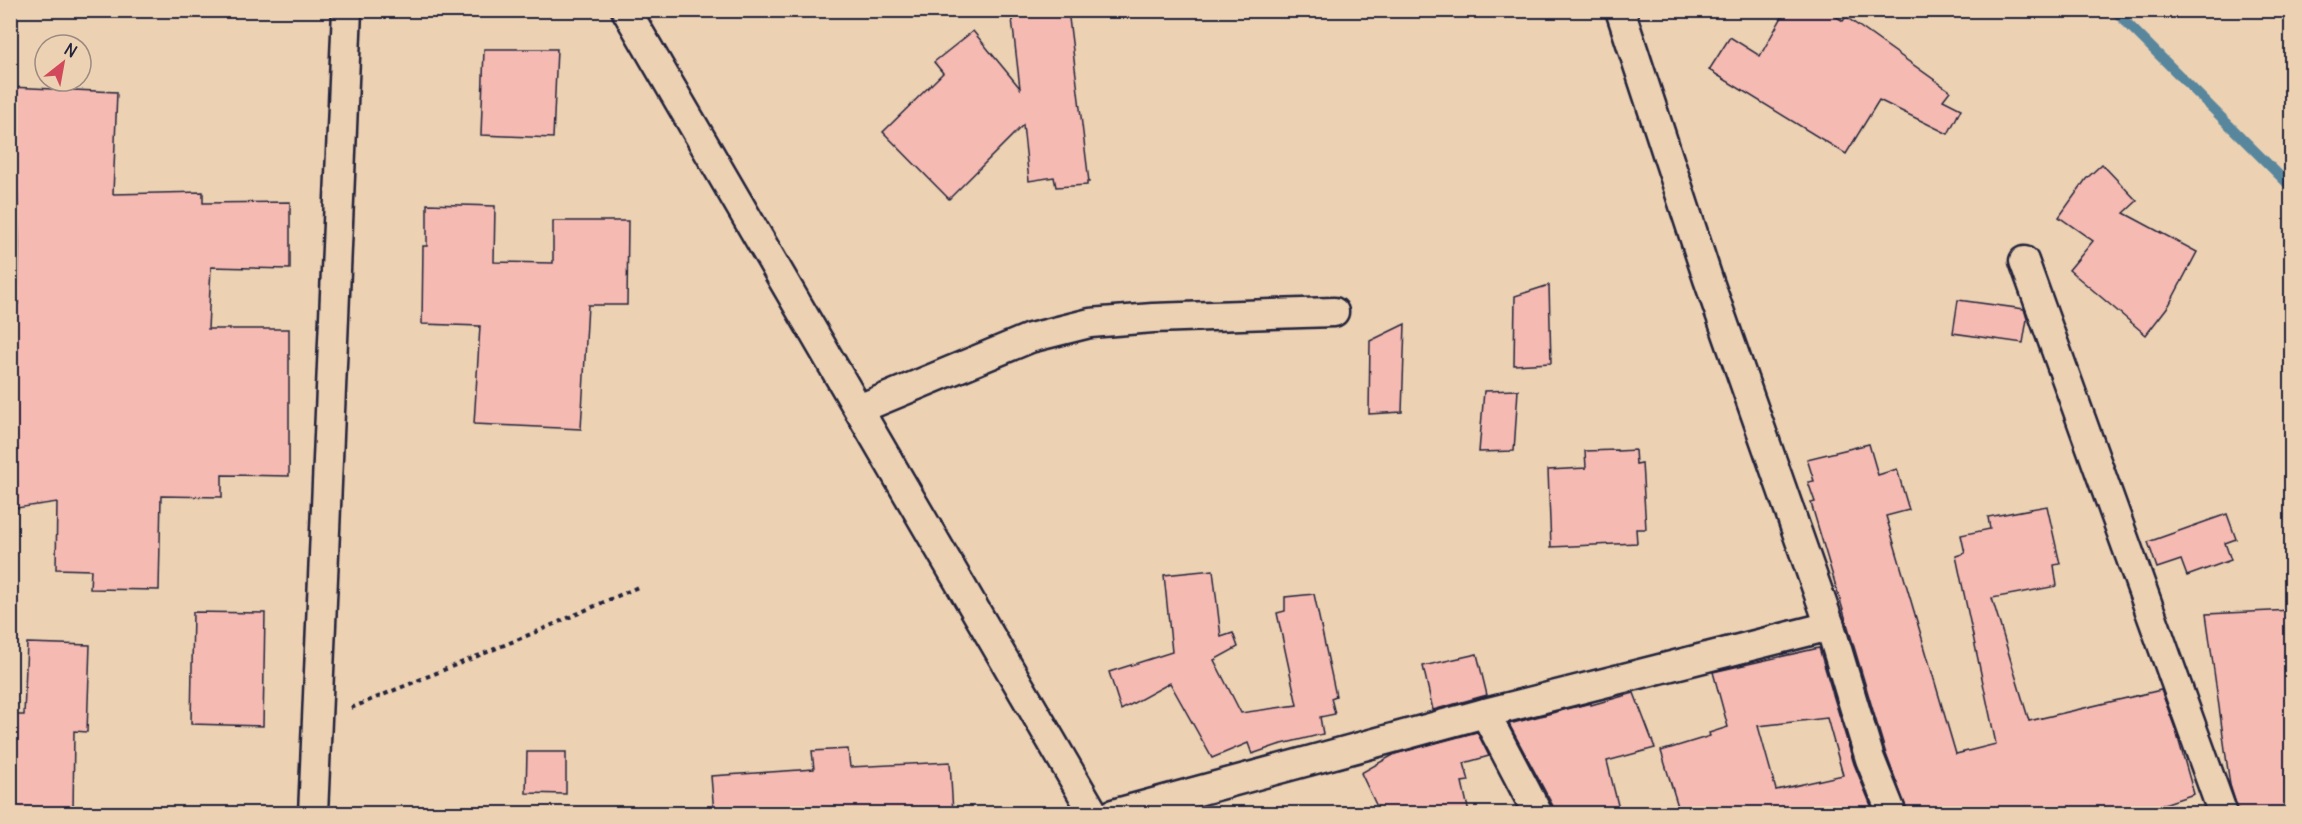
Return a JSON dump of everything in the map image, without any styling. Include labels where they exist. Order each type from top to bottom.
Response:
[{"type":"street","points":[[313,813],[347,10]]},
{"type":"street","points":[[626,10],[1094,813]]},
{"type":"street","points":[[1620,10],[1708,279],[1830,626],[1870,759],[1892,813]]},
{"type":"street","points":[[2024,261],[2223,813]]},
{"type":"street","points":[[859,409],[1030,338],[1090,322],[1334,312]]},
{"type":"street","points":[[1113,813],[1485,713],[1830,626]]},
{"type":"street","points":[[1485,713],[1538,813]]},
{"type":"path","points":[[317,722],[638,587]]},
{"type":"building","points":[[1011,10],[1068,10],[1089,182],[1087,185],[1056,187],[1054,177],[1029,181],[1023,125],[949,199],[883,132],[943,73],[934,62],[973,31],[1020,88]]},
{"type":"building","points":[[1786,10],[1826,10],[1843,21],[1846,17],[1950,91],[1943,100],[1961,109],[1948,134],[1879,100],[1846,154],[1709,70],[1730,37],[1760,56]]},
{"type":"building","points":[[484,49],[557,49],[553,138],[481,135]]},
{"type":"building","points":[[10,87],[33,88],[33,93],[117,92],[113,194],[203,192],[203,203],[290,202],[290,269],[211,267],[208,329],[289,329],[289,476],[222,475],[222,497],[161,496],[159,590],[90,589],[91,570],[56,569],[57,502],[10,509],[10,323],[12,304],[18,304],[19,244],[17,180],[10,180]]},
{"type":"building","points":[[2102,164],[2137,201],[2124,213],[2197,252],[2169,305],[2146,335],[2069,270],[2093,241],[2059,217],[2086,179]]},
{"type":"building","points":[[427,204],[495,206],[494,262],[553,263],[553,221],[628,221],[627,305],[588,305],[581,429],[474,424],[480,326],[422,324],[423,246],[427,246]]},
{"type":"building","points":[[1549,285],[1551,363],[1514,365],[1515,296]]},
{"type":"building","points":[[1958,300],[2024,309],[2027,319],[2023,343],[1953,333]]},
{"type":"building","points":[[1405,324],[1402,412],[1369,414],[1370,341]]},
{"type":"building","points":[[1518,390],[1514,451],[1479,452],[1484,391]]},
{"type":"building","points":[[1869,444],[1878,475],[1897,469],[1909,510],[1886,516],[1956,754],[1996,744],[1956,556],[1965,553],[1961,535],[1990,529],[1988,517],[2047,506],[2060,564],[2054,565],[2057,586],[1992,598],[2029,721],[2161,690],[2176,731],[2194,794],[2161,805],[2163,813],[1908,813],[1886,754],[1811,503],[1815,502],[1808,482],[1814,481],[1807,459]]},
{"type":"building","points":[[1635,450],[1636,464],[1642,463],[1646,529],[1636,529],[1637,543],[1551,547],[1548,470],[1586,468],[1585,451]]},
{"type":"building","points":[[2227,514],[2236,539],[2225,543],[2231,560],[2187,576],[2181,560],[2157,568],[2148,542]]},
{"type":"building","points":[[1213,570],[1221,637],[1233,633],[1238,647],[1214,660],[1241,713],[1297,705],[1277,613],[1285,611],[1285,597],[1314,594],[1336,696],[1331,698],[1335,714],[1320,717],[1323,734],[1252,754],[1248,743],[1212,758],[1170,683],[1121,710],[1109,672],[1172,652],[1164,575]]},
{"type":"building","points":[[2292,610],[2292,813],[2239,813],[2230,785],[2206,614]]},
{"type":"building","points":[[193,612],[265,613],[263,726],[191,724]]},
{"type":"building","points":[[27,643],[90,645],[87,732],[74,731],[73,813],[10,813],[10,715],[24,715]]},
{"type":"building","points":[[1819,648],[1854,764],[1874,813],[1861,813],[1858,806],[1826,813],[1680,813],[1661,751],[1710,736],[1709,733],[1728,727],[1713,672]],"holes":[[[1827,718],[1843,775],[1776,790],[1758,726]]]},
{"type":"building","points":[[1477,654],[1487,695],[1433,710],[1423,666]]},
{"type":"building","points":[[1634,693],[1655,748],[1607,761],[1620,813],[1554,813],[1553,806],[1509,724]]},
{"type":"building","points":[[1477,732],[1489,756],[1464,763],[1469,781],[1462,782],[1469,813],[1380,813],[1361,773],[1395,754]]},
{"type":"building","points":[[848,749],[850,767],[950,762],[953,813],[714,813],[711,776],[814,769],[812,751]]},
{"type":"building","points":[[527,752],[566,752],[566,794],[526,793]]},
{"type":"waterway","points":[[2114,10],[2292,188]]}]
